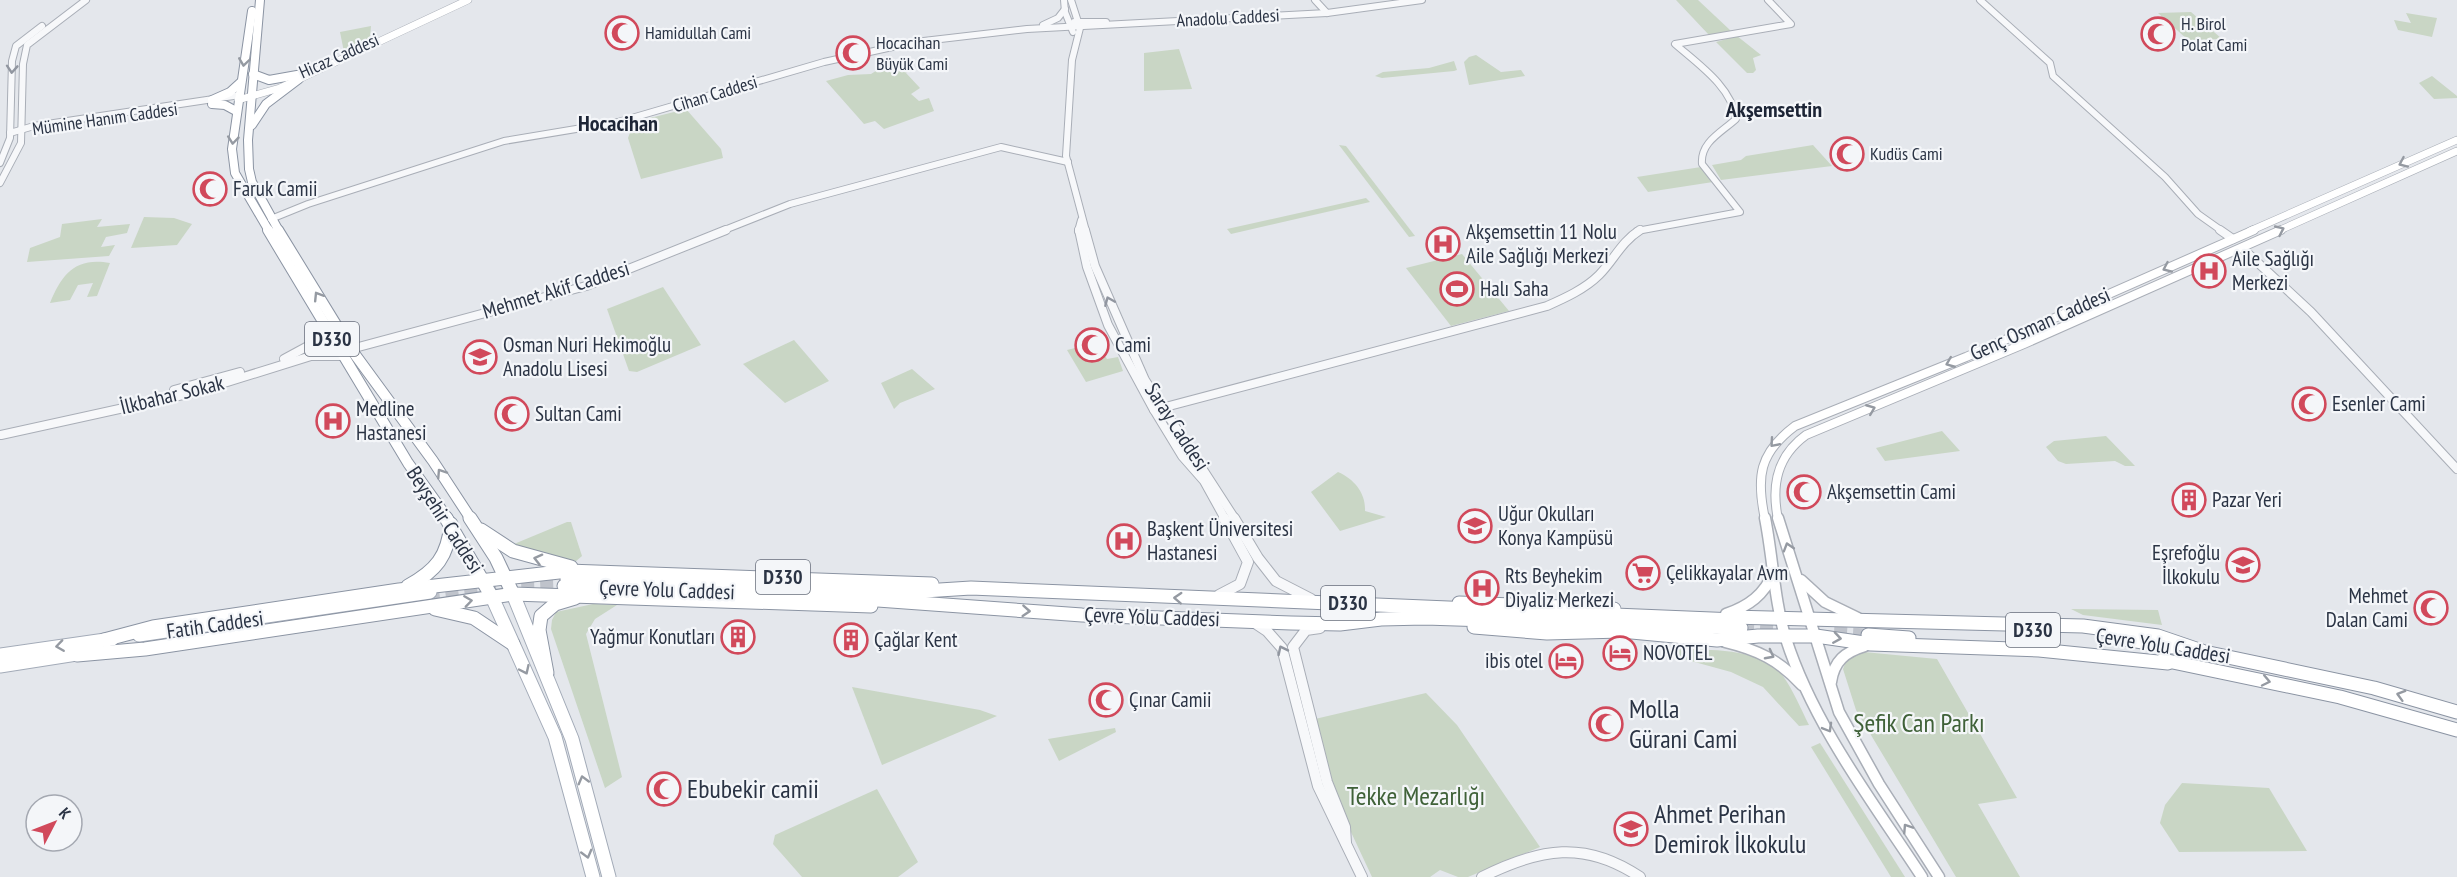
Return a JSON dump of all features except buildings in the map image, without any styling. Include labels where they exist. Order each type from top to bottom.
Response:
[{"type":"main road","name":"D330","points":[[241,82],[253,0]]},
{"type":"main road","name":"D330","points":[[253,93],[260,0]]},
{"type":"main road","name":"Hicaz Caddesi","points":[[298,77],[461,0]]},
{"type":"main road","name":"Hicaz Caddesi","points":[[239,97],[298,77],[468,0]]},
{"type":"main road","points":[[253,74],[259,79],[266,80],[298,77]]},
{"type":"main road","points":[[250,127],[266,104],[298,77]]},
{"type":"main road","name":"Beyşehir Caddesi","points":[[241,82],[232,148],[236,173],[342,356],[408,463],[451,524],[483,579],[555,737],[593,877]]},
{"type":"main road","points":[[212,102],[230,92],[241,82]]},
{"type":"main road","name":"Beyşehir Caddesi","points":[[253,93],[249,169],[271,219],[351,349],[433,461],[507,576],[572,739],[609,877]]},
{"type":"main road","points":[[212,102],[236,111]]},
{"type":"main road","name":"Genç Osman Caddesi","points":[[1809,694],[1785,635],[1760,489],[1764,455],[1781,435],[1795,426],[1966,357],[2457,140]]},
{"type":"main road","name":"Genç Osman Caddesi","points":[[1938,877],[1865,762],[1830,690],[1807,602],[1795,572],[1778,515],[1776,496],[1779,466],[1795,442],[1806,435],[1969,368],[2242,248],[2364,190],[2457,151]]},
{"type":"main road","name":"D330","points":[[473,522],[495,541],[519,553],[595,570],[926,584],[971,588]]},
{"type":"main road","points":[[399,590],[423,578],[440,564],[449,545],[451,524]]},
{"type":"main road","points":[[469,555],[481,558],[489,554],[489,547]]},
{"type":"main road","points":[[104,640],[153,627],[399,590],[507,576],[564,582],[595,570]]},
{"type":"main road","points":[[1718,617],[1752,603],[1769,585],[1774,570]]},
{"type":"main road","points":[[1795,572],[1805,585],[1825,602],[1867,631]]},
{"type":"main road","name":"D330","points":[[492,597],[564,582],[609,596],[967,607]]},
{"type":"main road","name":"Çevre Yolu Caddesi","points":[[564,582],[924,591],[971,588],[1317,602],[1738,624],[1381,619],[1340,624],[1234,621],[564,582]]},
{"type":"main road","points":[[429,601],[450,594],[448,587],[443,584]]},
{"type":"main road","points":[[547,673],[539,630],[539,622],[544,611],[565,600],[609,596]]},
{"type":"main road","points":[[429,601],[492,597]]},
{"type":"main road","points":[[429,601],[474,618],[513,644]]},
{"type":"main road","name":"Fatih Caddesi","points":[[0,655],[104,640],[429,601]]},
{"type":"main road","name":"Fatih Caddesi","points":[[0,666],[135,643],[429,601]]},
{"type":"main road","points":[[1418,607],[1476,602],[1568,605],[1718,617],[1811,618],[1867,631]]},
{"type":"main road","points":[[505,627],[514,618],[523,619]]},
{"type":"main road","points":[[1381,619],[1547,633],[1621,631],[1717,640],[1770,654],[1779,660],[1809,694],[1922,877]]},
{"type":"main road","points":[[1717,640],[1785,635],[1816,636],[1867,631]]},
{"type":"main road","points":[[1830,690],[1832,670],[1839,658],[1852,649],[1867,631]]},
{"type":"main road","name":"Çevre Yolu Caddesi","points":[[1867,631],[2086,633],[2202,651],[2374,688],[2457,712]]},
{"type":"main road","name":"Çevre Yolu Caddesi","points":[[1867,631],[2168,663],[2340,697],[2457,730]]},
{"type":"street","points":[[0,163],[8,147],[10,133],[12,61],[16,46],[77,0]]},
{"type":"street","points":[[0,183],[21,142],[23,64],[27,45],[86,0]]},
{"type":"street","name":"Saray Caddesi","points":[[1064,0],[1076,44]]},
{"type":"street","points":[[1315,0],[1328,13]]},
{"type":"street","name":"Anadolu Caddesi","points":[[1070,25],[1328,13],[1422,0]]},
{"type":"street","points":[[1158,409],[1547,306],[1575,292],[1599,275],[1627,238],[1641,229],[1740,212],[1702,164],[1700,155],[1702,148],[1736,120],[1737,110],[1731,98],[1675,44],[1791,24],[1768,0]]},
{"type":"street","points":[[1980,0],[2037,50],[2050,63],[2053,76],[2164,177],[2198,214],[2233,239]]},
{"type":"street","points":[[1072,3],[1087,17],[1105,24]]},
{"type":"street","points":[[1072,3],[1080,25]]},
{"type":"street","points":[[1043,25],[1058,18],[1065,9]]},
{"type":"street","points":[[1076,44],[1085,34],[1105,24]]},
{"type":"street","name":"Cihan Caddesi","points":[[1027,29],[1043,25],[1070,25]]},
{"type":"street","name":"Cihan Caddesi","points":[[271,219],[308,204],[508,140],[573,132],[618,122],[824,62],[915,42],[1070,25]]},
{"type":"street","name":"Saray Caddesi","points":[[1080,25],[1069,93],[1068,162],[1095,266],[1158,409],[1182,456],[1204,481],[1248,562],[1246,572],[1238,587],[1205,599]]},
{"type":"street","name":"Mümine Hanım Caddesi","points":[[10,133],[239,97]]},
{"type":"street","name":"Mehmet Akif Caddesi","points":[[351,349],[586,286],[790,204],[991,148],[1001,147],[1068,162]]},
{"type":"street","points":[[2242,248],[2311,312],[2457,469]]},
{"type":"street","name":"İlkbahar Sokak","points":[[73,413],[189,387],[278,361],[308,346],[325,326]]},
{"type":"street","name":"İlkbahar Sokak","points":[[1,435],[192,393],[311,356],[342,356]]},
{"type":"street","name":"Saray Caddesi","points":[[1158,409],[1213,482],[1268,573],[1290,590],[1317,602]]},
{"type":"street","points":[[1234,621],[1255,623],[1267,631],[1282,648],[1317,784],[1335,830],[1346,843],[1362,877]]},
{"type":"street","points":[[1340,624],[1305,630],[1293,647],[1327,782],[1345,827],[1346,843]]},
{"type":"street","points":[[1482,877],[1514,863],[1555,851],[1580,850],[1620,862],[1640,877]]},
{"type":"green space","points":[[1676,0],[1698,0],[1731,31],[1709,35]]},
{"type":"green space","points":[[2191,12],[2222,39],[2188,40],[2158,13]]},
{"type":"green space","points":[[2406,13],[2437,18],[2432,37],[2398,30],[2394,20],[2411,23]]},
{"type":"green space","points":[[371,26],[370,38],[344,52],[340,32]]},
{"type":"green space","points":[[1737,36],[1761,55],[1753,58],[1756,70],[1753,73],[1747,73],[1716,42]]},
{"type":"green space","points":[[1179,49],[1192,89],[1144,91],[1144,53]]},
{"type":"green space","points":[[1476,55],[1501,72],[1521,70],[1525,76],[1469,85],[1464,62]]},
{"type":"green space","points":[[1454,61],[1457,70],[1454,71],[1382,78],[1375,76],[1383,72],[1429,68]]},
{"type":"green space","points":[[887,64],[910,67],[906,73],[920,88],[911,94],[919,101],[929,98],[934,111],[884,129],[875,121],[864,124],[826,81],[848,75],[871,74]]},
{"type":"green space","points":[[2432,76],[2457,98],[2434,99],[2419,83]]},
{"type":"green space","points":[[686,109],[721,149],[723,158],[641,179],[628,138],[634,122]]},
{"type":"green space","points":[[1339,145],[1346,146],[1415,236],[1409,237]]},
{"type":"green space","points":[[1813,145],[1832,166],[1721,180],[1712,165],[1741,160],[1746,156]]},
{"type":"green space","points":[[1701,167],[1713,182],[1648,192],[1637,177]]},
{"type":"green space","points":[[1366,198],[1370,202],[1231,234],[1227,229]]},
{"type":"green space","points":[[144,217],[174,218],[192,224],[177,245],[131,248]]},
{"type":"green space","points":[[102,219],[97,227],[130,224],[127,233],[106,237],[101,247],[115,245],[109,256],[27,262],[30,248],[60,237],[62,224]]},
{"type":"green space","name":"Halı Saha","points":[[1462,254],[1509,311],[1451,326],[1406,268]]},
{"type":"green space","points":[[88,263],[110,263],[97,296],[87,297],[93,283],[78,285],[70,300],[50,303],[65,276],[71,270]]},
{"type":"green space","points":[[663,287],[701,345],[637,372],[629,371],[607,309]]},
{"type":"green space","points":[[794,340],[829,381],[785,403],[743,364]]},
{"type":"green space","points":[[1075,348],[1075,350],[1092,355],[1102,351],[1107,359],[1118,357],[1123,371],[1086,382],[1067,350]]},
{"type":"green space","points":[[912,369],[935,389],[900,403],[894,409],[881,383]]},
{"type":"green space","points":[[1942,431],[1960,451],[1885,461],[1876,448]]},
{"type":"green space","points":[[2106,436],[2135,466],[2125,466],[2115,461],[2066,464],[2058,461],[2046,447],[2054,441]]},
{"type":"green space","points":[[1338,472],[1358,487],[1365,504],[1365,511],[1386,517],[1340,531],[1311,492]]},
{"type":"green space","points":[[571,522],[582,556],[575,562],[514,544]]},
{"type":"green space","points":[[593,604],[617,605],[595,619],[586,634],[622,777],[605,788],[551,629],[556,612]]},
{"type":"green space","points":[[2071,609],[2158,610],[2162,625],[2083,615]]},
{"type":"green space","points":[[1678,648],[1735,652],[1762,660],[1774,667],[1787,681],[1809,725],[1799,726],[1763,687],[1731,672],[1680,658]]},
{"type":"green space","name":"Şefik Can Parkı","points":[[1864,652],[1937,659],[2017,798],[1978,804],[2020,877],[1956,877],[1856,710],[1843,669],[1847,659]]},
{"type":"green space","points":[[852,687],[980,710],[997,716],[882,765]]},
{"type":"green space","name":"Tekke Mezarlığı","points":[[1426,693],[1457,725],[1540,847],[1468,877],[1458,877],[1440,870],[1430,877],[1372,877],[1336,800],[1315,719]]},
{"type":"green space","points":[[1115,728],[1116,732],[1059,761],[1048,739]]},
{"type":"green space","points":[[1820,743],[1905,877],[1891,877],[1811,747]]},
{"type":"green space","points":[[2182,783],[2269,788],[2307,851],[2179,852],[2160,823],[2165,805]]},
{"type":"green space","points":[[877,789],[918,862],[898,877],[802,877],[773,844],[775,835]]},
{"type":"tunnel","points":[[427,599],[515,588],[564,586]]},
{"type":"tunnel","points":[[1741,628],[1779,630]]},
{"type":"tunnel","points":[[1834,633],[1868,635]]},
{"type":"place","name":"Hamidullah Cami","points":[[622,33]]},
{"type":"place","name":"H. Birol Polat Cami","points":[[2158,34]]},
{"type":"place","name":"Hocacihan Büyük Cami","points":[[853,53]]},
{"type":"place","name":"Kudüs Cami","points":[[1847,154]]},
{"type":"place","name":"Faruk Camii","points":[[210,189]]},
{"type":"place","name":"Akşemsettin 11 Nolu Aile Sağlığı Merkezi","points":[[1443,244]]},
{"type":"place","name":"Aile Sağlığı Merkezi","points":[[2209,271]]},
{"type":"place","name":"Halı Saha","points":[[1457,289]]},
{"type":"place","name":"Cami","points":[[1092,345]]},
{"type":"place","name":"Osman Nuri Hekimoğlu Anadolu Lisesi","points":[[480,357]]},
{"type":"place","name":"Esenler Cami","points":[[2309,404]]},
{"type":"place","name":"Sultan Cami","points":[[512,414]]},
{"type":"place","name":"Medline Hastanesi","points":[[333,421]]},
{"type":"place","name":"Akşemsettin Cami","points":[[1804,492]]},
{"type":"place","name":"Pazar Yeri","points":[[2189,500]]},
{"type":"place","name":"Uğur Okulları Konya Kampüsü","points":[[1475,526]]},
{"type":"place","name":"Başkent Üniversitesi Hastanesi","points":[[1124,541]]},
{"type":"place","name":"Eşrefoğlu İlkokulu","points":[[2243,565]]},
{"type":"place","name":"Çelikkayalar Avm","points":[[1643,573]]},
{"type":"place","name":"Rts Beyhekim Diyaliz Merkezi","points":[[1482,588]]},
{"type":"place","name":"Mehmet Dalan Cami","points":[[2431,608]]},
{"type":"place","name":"Yağmur Konutları","points":[[738,637]]},
{"type":"place","name":"Çağlar Kent","points":[[851,640]]},
{"type":"place","name":"NOVOTEL","points":[[1620,653]]},
{"type":"place","name":"ibis otel","points":[[1566,661]]},
{"type":"place","name":"Çınar Camii","points":[[1106,700]]},
{"type":"place","name":"Molla Gürani Cami","points":[[1606,724]]},
{"type":"place","name":"Ebubekir camii","points":[[664,789]]},
{"type":"place","name":"Ahmet Perihan Demirok İlkokulu","points":[[1631,829]]},
{"type":"district","name":"Akşemsettin","points":[[1774,109]]},
{"type":"district","name":"Hocacihan","points":[[618,123]]}]
